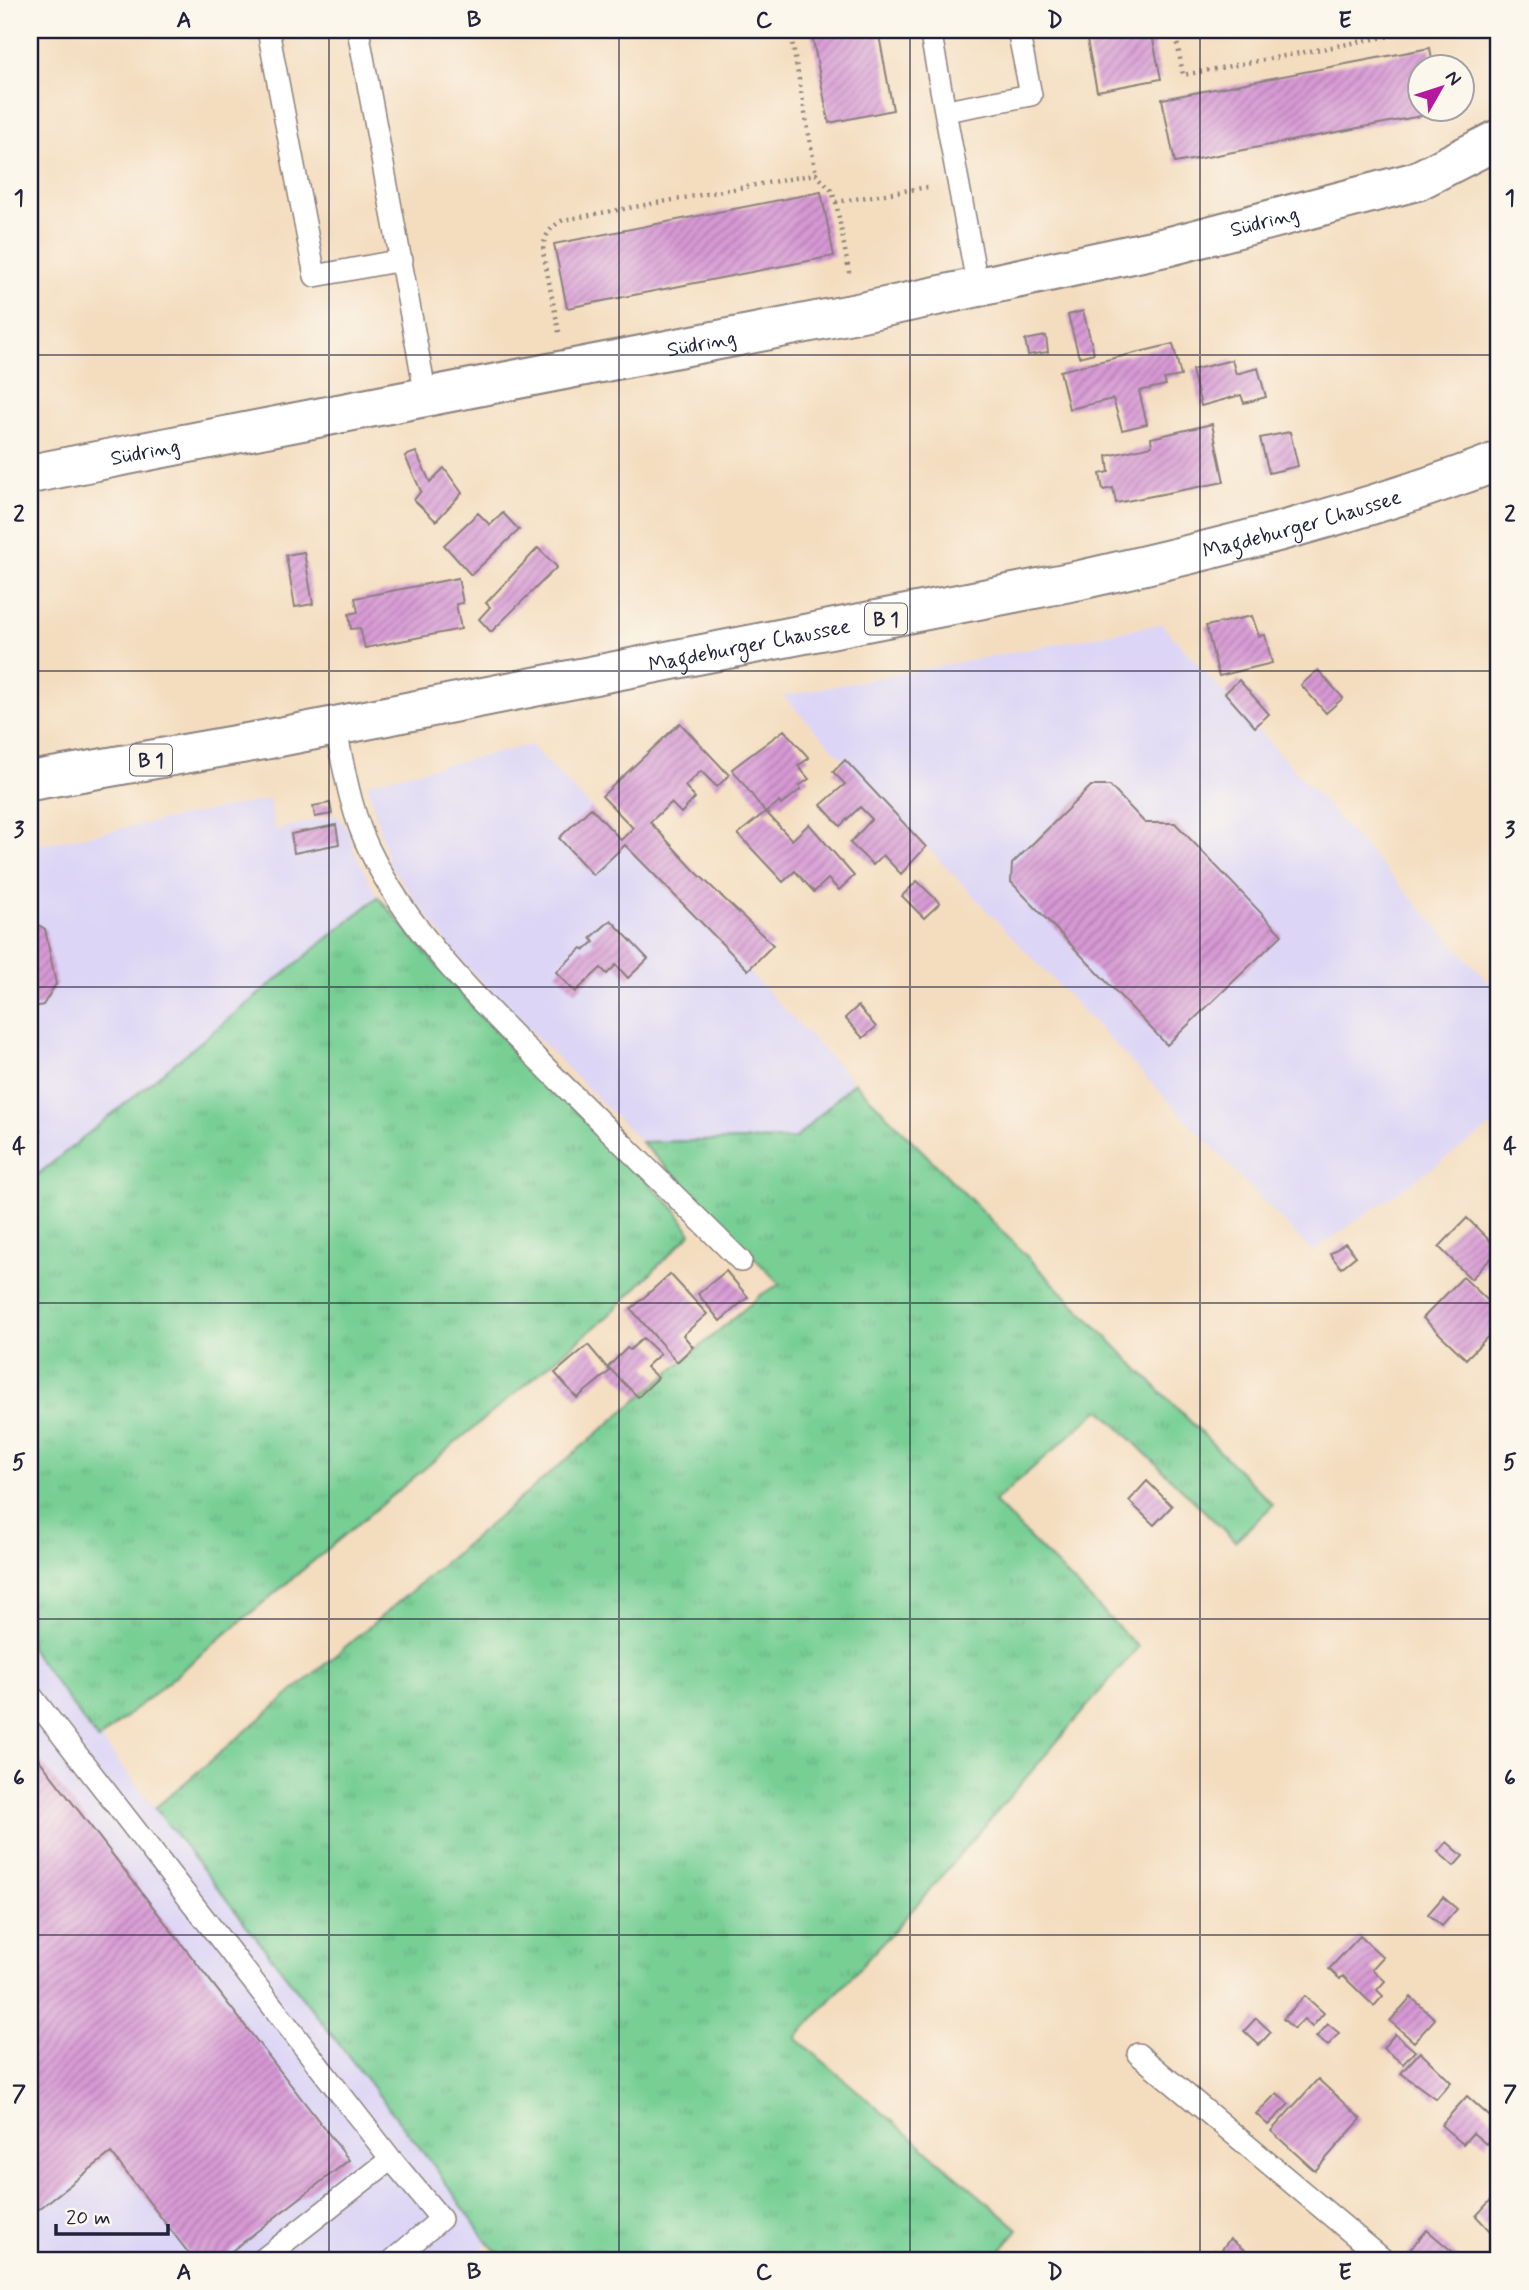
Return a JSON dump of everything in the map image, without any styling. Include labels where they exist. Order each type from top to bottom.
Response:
[{"type":"street","name":"Südring","points":[[30,474],[978,289],[1170,246],[1417,181],[1499,139]]},
{"type":"street","name":"Magdeburger Chaussee","points":[[30,781],[335,726],[798,636],[1202,553],[1368,508],[1499,461]]},
{"type":"lane","points":[[268,30],[315,276],[402,260]]},
{"type":"lane","points":[[358,30],[426,396]]},
{"type":"lane","points":[[930,30],[946,111],[956,182],[978,289]]},
{"type":"lane","points":[[946,111],[1031,95],[1018,30]]},
{"type":"lane","points":[[335,726],[351,801],[367,846],[409,916],[443,960],[505,1026],[741,1261]]},
{"type":"lane","points":[[30,1693],[391,2159],[441,2219],[393,2260]]},
{"type":"lane","points":[[1138,2054],[1384,2260]]},
{"type":"lane","points":[[262,2260],[391,2159]]},
{"type":"path","points":[[790,30],[816,174],[831,190],[836,202],[857,313]]},
{"type":"path","points":[[1175,30],[1183,75],[1406,33],[1406,30]]},
{"type":"path","points":[[567,371],[543,253],[544,240],[552,227],[563,220],[816,174]]},
{"type":"path","points":[[836,202],[956,182]]},
{"type":"shaded area","points":[[1161,624],[1499,994],[1499,1121],[1312,1252],[783,696]]},
{"type":"shaded area","points":[[531,745],[854,1082],[795,1139],[641,1142],[461,961],[389,864],[367,783]]},
{"type":"shaded area","points":[[269,799],[275,830],[336,815],[349,831],[353,849],[378,897],[30,1181],[30,847]]},
{"type":"shaded area","points":[[30,1648],[434,2166],[488,2243],[470,2260],[30,2260]]},
{"type":"green space","points":[[378,897],[486,1022],[676,1210],[691,1233],[608,1316],[98,1740],[30,1648],[30,1181]]},
{"type":"green space","points":[[854,1082],[1273,1505],[1235,1541],[1100,1409],[994,1502],[1138,1647],[922,1899],[796,2038],[1018,2229],[993,2260],[506,2260],[488,2243],[434,2166],[155,1808],[762,1294],[780,1284],[641,1142],[795,1139]]},
{"type":"building","points":[[811,30],[878,30],[893,110],[829,123]]},
{"type":"building","points":[[1085,30],[1151,30],[1161,79],[1097,91]]},
{"type":"building","points":[[1430,48],[1431,52],[1409,52]]},
{"type":"building","points":[[1406,53],[1406,119],[1175,163],[1162,99]]},
{"type":"building","points":[[821,192],[834,256],[567,308],[554,244]]},
{"type":"building","points":[[1083,311],[1094,353],[1079,357],[1068,315]]},
{"type":"building","points":[[1046,336],[1048,352],[1028,355],[1025,340]]},
{"type":"building","points":[[1173,344],[1181,376],[1164,379],[1166,385],[1139,391],[1147,424],[1122,430],[1113,399],[1069,409],[1060,371]]},
{"type":"building","points":[[1232,360],[1236,374],[1258,368],[1266,397],[1244,403],[1241,395],[1201,406],[1192,370]]},
{"type":"building","points":[[1212,424],[1224,482],[1116,503],[1113,488],[1103,490],[1100,474],[1109,472],[1107,456],[1152,446],[1151,438]]},
{"type":"building","points":[[1290,432],[1298,466],[1269,473],[1260,438]]},
{"type":"building","points":[[416,452],[430,482],[444,468],[462,493],[436,521],[414,500],[421,491],[405,456]]},
{"type":"building","points":[[478,513],[490,525],[503,513],[519,530],[471,575],[444,545]]},
{"type":"building","points":[[538,548],[557,567],[491,632],[479,619],[490,607],[486,603]]},
{"type":"building","points":[[304,552],[313,604],[295,607],[286,555]]},
{"type":"building","points":[[458,578],[463,603],[456,604],[461,629],[365,648],[360,628],[351,629],[349,614],[358,612],[355,598]]},
{"type":"building","points":[[1252,616],[1259,636],[1265,635],[1272,663],[1219,676],[1206,626]]},
{"type":"building","points":[[1318,670],[1343,698],[1326,713],[1301,685]]},
{"type":"building","points":[[1239,680],[1269,714],[1255,727],[1225,693]]},
{"type":"building","points":[[680,723],[729,775],[717,787],[701,771],[685,786],[695,798],[681,813],[671,803],[650,822],[695,871],[773,945],[748,970],[625,845],[593,875],[559,838],[591,808],[621,840],[633,828],[602,796]]},
{"type":"building","points":[[784,730],[809,758],[798,766],[809,779],[781,805],[779,802],[766,812],[792,840],[809,824],[854,876],[839,890],[828,879],[814,892],[795,871],[783,882],[738,834],[765,812],[732,769]]},
{"type":"building","points":[[845,760],[926,847],[901,874],[883,855],[873,865],[850,843],[872,819],[860,807],[840,826],[821,805],[845,784],[833,772]]},
{"type":"building","points":[[1091,786],[1110,786],[1145,823],[1175,823],[1282,935],[1167,1045],[1011,882],[1012,864]]},
{"type":"building","points":[[330,803],[332,814],[315,817],[313,806]]},
{"type":"building","points":[[336,825],[339,844],[294,853],[291,834]]},
{"type":"building","points":[[917,881],[940,903],[924,918],[902,896]]},
{"type":"building","points":[[30,920],[45,929],[56,984],[43,1005],[30,1008]]},
{"type":"building","points":[[611,920],[648,959],[628,978],[616,965],[607,974],[601,968],[575,992],[556,972],[582,948],[585,950],[594,942],[591,938]]},
{"type":"building","points":[[858,1006],[876,1027],[863,1038],[845,1018]]},
{"type":"building","points":[[30,1089],[40,1132],[30,1134]]},
{"type":"building","points":[[1467,1218],[1499,1250],[1471,1279],[1439,1247]]},
{"type":"building","points":[[1345,1243],[1356,1256],[1341,1268],[1330,1254]]},
{"type":"building","points":[[726,1271],[748,1297],[720,1321],[698,1294]]},
{"type":"building","points":[[670,1274],[707,1314],[683,1335],[693,1347],[677,1362],[631,1309]]},
{"type":"building","points":[[1463,1277],[1499,1311],[1499,1325],[1466,1359],[1423,1318]]},
{"type":"building","points":[[643,1338],[660,1354],[646,1367],[658,1378],[638,1397],[608,1367],[627,1348],[630,1350]]},
{"type":"building","points":[[588,1345],[610,1371],[577,1398],[555,1373]]},
{"type":"building","points":[[1147,1481],[1172,1506],[1154,1525],[1129,1501]]},
{"type":"building","points":[[30,1748],[349,2160],[220,2260],[194,2260],[111,2153],[30,2216]]},
{"type":"building","points":[[1447,1842],[1463,1856],[1454,1866],[1438,1852]]},
{"type":"building","points":[[1443,1897],[1457,1909],[1442,1926],[1428,1914]]},
{"type":"building","points":[[1360,1936],[1383,1957],[1372,1969],[1385,1981],[1377,1990],[1383,1996],[1374,2006],[1343,1976],[1340,1979],[1329,1969]]},
{"type":"building","points":[[1305,1996],[1324,2013],[1312,2027],[1304,2019],[1294,2029],[1283,2019]]},
{"type":"building","points":[[1411,1997],[1435,2019],[1414,2042],[1390,2021]]},
{"type":"building","points":[[1256,2018],[1271,2032],[1259,2045],[1244,2031]]},
{"type":"building","points":[[1328,2024],[1339,2033],[1328,2046],[1316,2037]]},
{"type":"building","points":[[1395,2034],[1415,2051],[1403,2064],[1383,2048]]},
{"type":"building","points":[[1420,2052],[1451,2082],[1436,2099],[1401,2073]]},
{"type":"building","points":[[1318,2079],[1361,2119],[1315,2171],[1271,2131]]},
{"type":"building","points":[[1277,2093],[1289,2104],[1268,2125],[1256,2114]]},
{"type":"building","points":[[1467,2096],[1499,2125],[1486,2144],[1473,2133],[1463,2144],[1441,2125]]},
{"type":"building","points":[[1499,2191],[1499,2230],[1490,2231],[1476,2216]]},
{"type":"building","points":[[1427,2230],[1460,2258],[1459,2260],[1402,2260]]},
{"type":"building","points":[[1230,2239],[1248,2253],[1242,2260],[1207,2260],[1214,2251],[1218,2254]]}]
